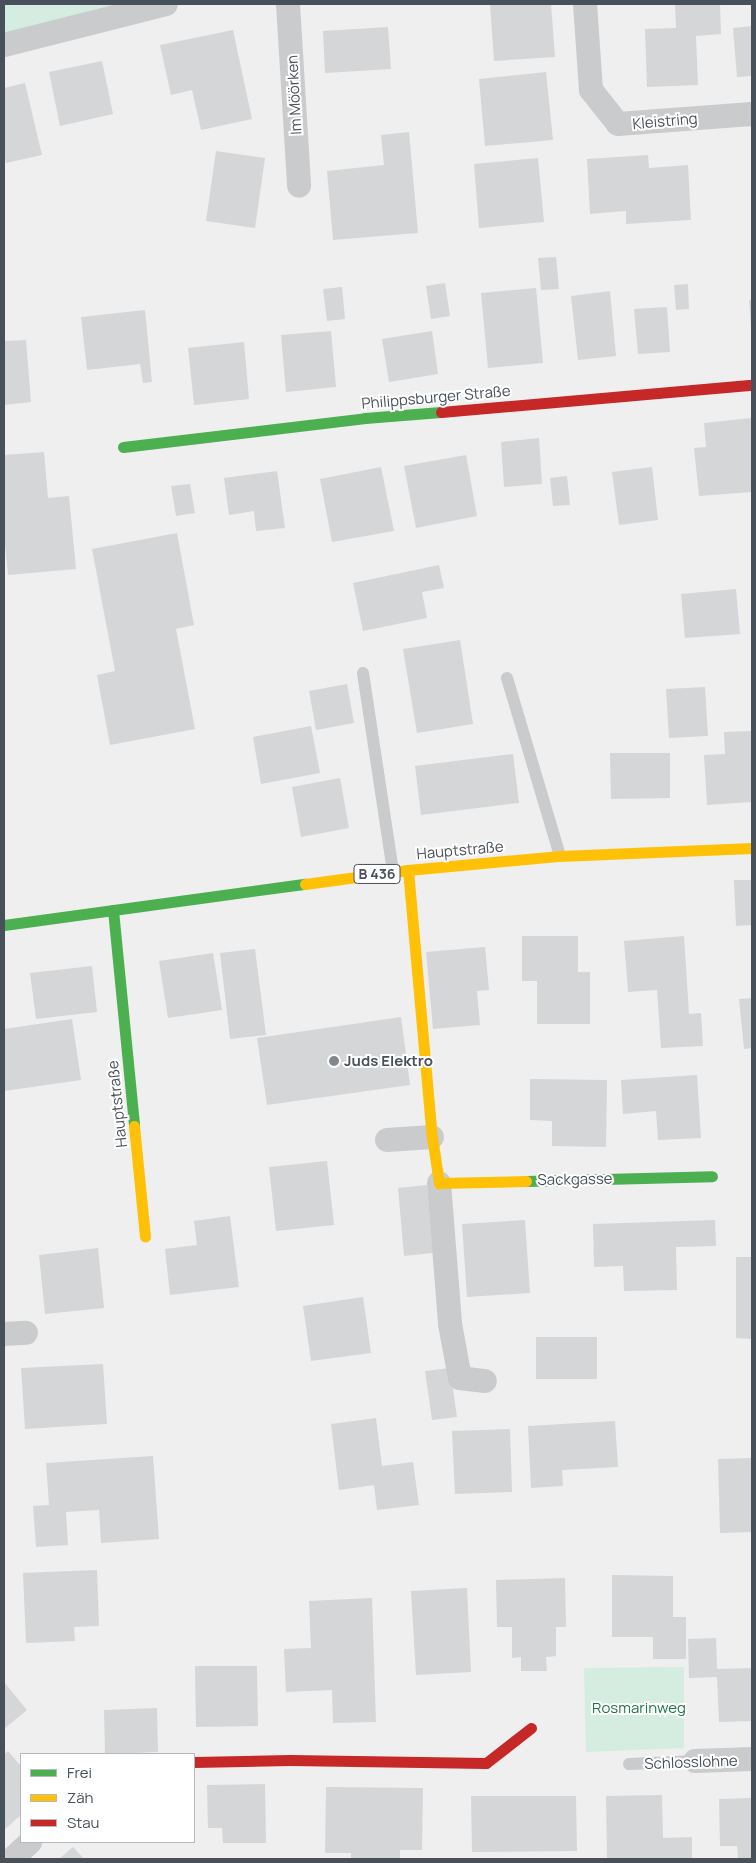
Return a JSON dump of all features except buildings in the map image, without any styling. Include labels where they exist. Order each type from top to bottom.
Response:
[{"type":"street","points":[[4,45],[166,4]]},
{"type":"street","name":"Im Möörken","points":[[288,4],[299,186]]},
{"type":"street","name":"Kleistring","points":[[585,4],[591,90],[618,124],[752,114]]},
{"type":"street","name":"Philippsburger Straße","points":[[123,447],[365,418],[752,385]]},
{"type":"street","name":"Hauptstraße","points":[[4,925],[408,870],[560,856],[752,848]]},
{"type":"street","points":[[408,870],[432,1137],[439,1183],[450,1324],[460,1378],[485,1382]]},
{"type":"street","name":"Hauptstraße","points":[[113,910],[145,1236]]},
{"type":"street","points":[[386,1140],[432,1137]]},
{"type":"street","name":"Sackgasse","points":[[439,1183],[712,1176]]},
{"type":"street","points":[[195,1762],[290,1760],[486,1763],[531,1728]]},
{"type":"street","name":"Schlosslohne","points":[[695,1761],[752,1759]]},
{"type":"street","points":[[12,1859],[29,1843]]},
{"type":"lane","points":[[363,673],[394,872]]},
{"type":"lane","points":[[507,678],[560,856]]},
{"type":"lane","name":"Schlosslohne","points":[[629,1764],[695,1761]]},
{"type":"green space","points":[[4,4],[145,4],[4,42]]},
{"type":"green space","name":"Rosmarinweg","points":[[684,1667],[684,1748],[586,1752],[584,1668]]},
{"type":"traffic: fast","points":[[123,447],[365,418],[441,412]]},
{"type":"traffic: fast","points":[[4,925],[305,884]]},
{"type":"traffic: fast","points":[[113,910],[134,1126]]},
{"type":"traffic: fast","points":[[526,1181],[712,1176]]},
{"type":"traffic: slow","points":[[305,884],[408,870],[560,856],[752,848]]},
{"type":"traffic: slow","points":[[408,870],[432,1137],[439,1183],[526,1181]]},
{"type":"traffic: slow","points":[[134,1126],[145,1236]]},
{"type":"traffic: jam","points":[[441,412],[752,385]]},
{"type":"traffic: jam","points":[[195,1762],[290,1760],[486,1763],[531,1728]]},
{"type":"place","name":"Juds Elektro","points":[[334,1061]]}]
